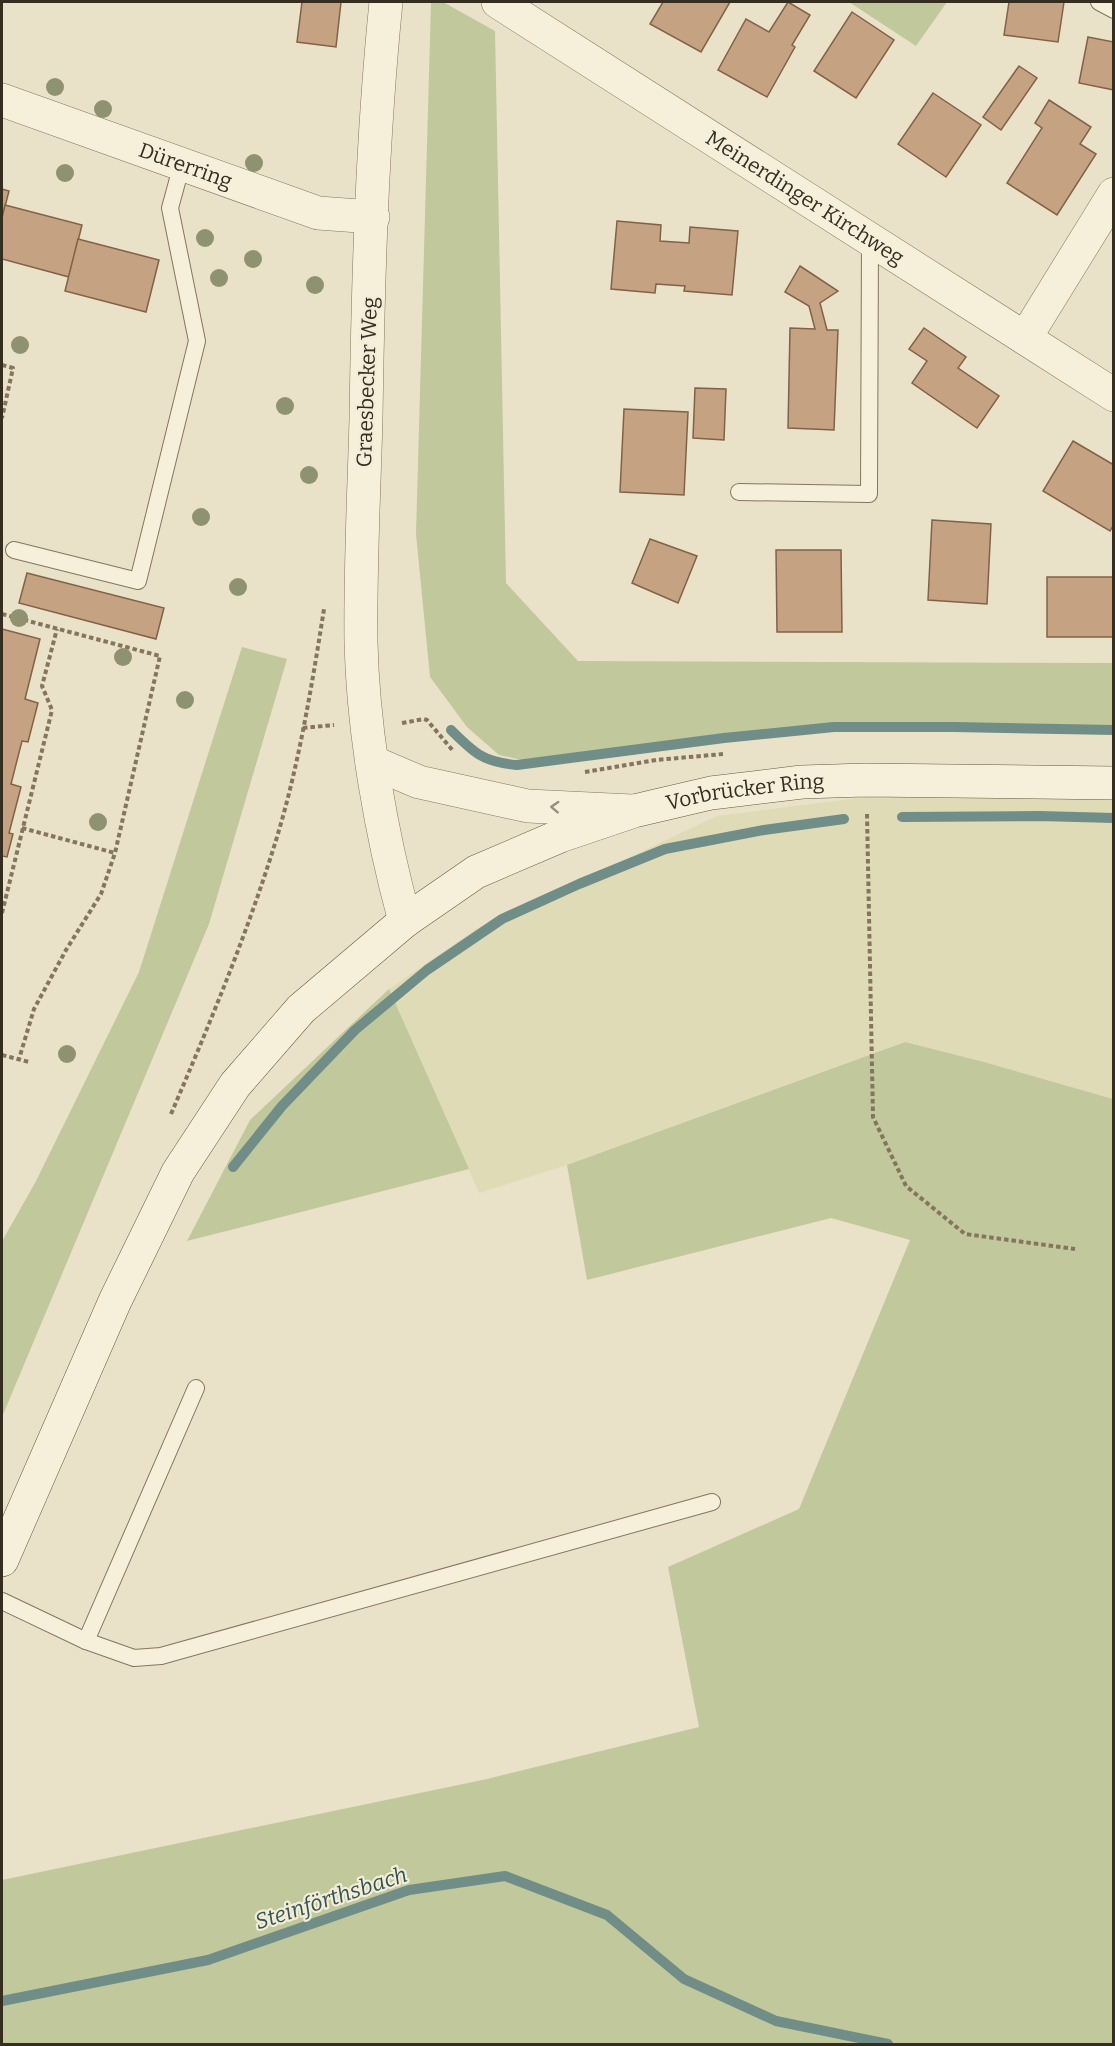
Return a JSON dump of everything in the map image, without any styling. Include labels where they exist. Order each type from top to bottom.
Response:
[{"type":"street","name":"Graesbecker Weg","points":[[386,2],[379,72],[367,358],[362,643],[367,724],[372,762],[392,869],[405,921]]},
{"type":"street","name":"Meinerdinger Kirchweg","points":[[498,2],[1113,395]]},
{"type":"street","name":"Dürerring","points":[[2,100],[318,213],[373,217]]},
{"type":"street","points":[[1025,338],[1113,194]]},
{"type":"street","points":[[372,762],[419,782],[528,806],[634,811]]},
{"type":"street","name":"Vorbrücker Ring","points":[[2,1560],[115,1301],[178,1172],[235,1085],[301,1010],[405,921],[476,872],[560,836],[634,811],[711,793],[802,782],[866,780],[1113,783]]},
{"type":"lane","points":[[1099,2],[1113,10]]},
{"type":"lane","points":[[14,550],[138,581],[197,341],[170,208],[183,164]]},
{"type":"lane","points":[[739,492],[869,494],[870,239]]},
{"type":"lane","points":[[86,1641],[196,1388]]},
{"type":"lane","points":[[2,1601],[86,1641],[134,1658],[161,1656],[712,1502]]},
{"type":"path","points":[[2,365],[13,368],[2,418]]},
{"type":"path","points":[[2,614],[160,656],[115,853],[100,894],[34,1009],[19,1059]]},
{"type":"path","points":[[2,913],[52,710],[42,686],[57,629]]},
{"type":"path","points":[[168,1121],[225,989],[240,946],[277,837],[303,728],[336,725]]},
{"type":"path","points":[[866,780],[873,1117],[906,1186],[965,1234],[1075,1249]]},
{"type":"path","points":[[22,828],[115,853]]},
{"type":"path","points":[[2,1055],[29,1062]]},
{"type":"shaded area","points":[[898,793],[1113,798],[1113,1099],[904,1042],[567,1165],[479,1193],[389,989],[476,929],[717,816]]},
{"type":"green space","points":[[431,2],[443,2],[495,31],[506,583],[578,661],[1113,663],[1113,729],[828,724],[527,761],[499,755],[467,727],[430,677],[416,534]]},
{"type":"green space","points":[[849,2],[947,2],[916,46]]},
{"type":"green space","points":[[242,647],[287,659],[209,924],[2,1417],[2,1241],[35,1183],[139,972]]},
{"type":"green space","points":[[389,989],[469,1169],[187,1241],[250,1120]]},
{"type":"green space","points":[[905,1042],[1113,1099],[1113,2044],[2,2044],[2,1880],[487,1779],[699,1727],[668,1567],[799,1509],[910,1240],[831,1218],[587,1280],[567,1165]]},
{"type":"building","points":[[302,2],[341,2],[336,47],[297,42]]},
{"type":"building","points":[[663,2],[730,2],[701,52],[650,24]]},
{"type":"building","points":[[788,2],[810,15],[792,45],[795,47],[767,97],[718,70],[746,19],[769,32]]},
{"type":"building","points":[[1009,2],[1064,2],[1058,42],[1004,35]]},
{"type":"building","points":[[852,12],[894,40],[856,98],[814,71]]},
{"type":"building","points":[[1088,37],[1114,42],[1114,90],[1079,83]]},
{"type":"building","points":[[1019,66],[1037,78],[1001,130],[983,117]]},
{"type":"building","points":[[933,93],[981,125],[946,177],[898,144]]},
{"type":"building","points":[[1049,100],[1091,127],[1080,144],[1096,154],[1057,215],[1007,183],[1042,128],[1035,123]]},
{"type":"building","points":[[2,189],[9,191],[2,218]]},
{"type":"building","points":[[5,205],[82,225],[69,277],[2,259],[2,218]]},
{"type":"building","points":[[617,221],[661,225],[660,241],[689,243],[690,227],[738,231],[732,295],[684,291],[685,286],[656,284],[655,293],[611,289]]},
{"type":"building","points":[[78,239],[159,260],[146,312],[65,291]]},
{"type":"building","points":[[800,266],[838,291],[820,303],[827,330],[838,330],[834,430],[788,428],[790,328],[815,329],[809,306],[785,292]]},
{"type":"building","points":[[924,328],[966,357],[958,368],[999,396],[977,428],[912,383],[927,361],[909,349]]},
{"type":"building","points":[[695,388],[726,389],[724,440],[693,438]]},
{"type":"building","points":[[624,409],[688,412],[684,495],[620,492]]},
{"type":"building","points":[[1073,441],[1114,465],[1114,524],[1110,531],[1043,491]]},
{"type":"building","points":[[932,520],[991,524],[987,604],[928,600]]},
{"type":"building","points":[[650,539],[697,556],[678,603],[632,583]]},
{"type":"building","points":[[776,550],[841,550],[842,632],[777,632]]},
{"type":"building","points":[[27,573],[164,608],[156,639],[19,603]]},
{"type":"building","points":[[1047,577],[1114,577],[1114,637],[1047,637]]},
{"type":"building","points":[[2,629],[40,639],[25,699],[38,703],[28,742],[22,741],[11,784],[21,787],[9,833],[13,834],[7,857],[2,856]]},
{"type":"waterway","points":[[451,730],[466,745],[487,759],[517,765],[724,738],[834,727],[1114,730]]},
{"type":"waterway","points":[[902,817],[1114,818]]},
{"type":"waterway","points":[[233,1167],[282,1106],[355,1030],[427,970],[502,919],[665,849],[764,830],[844,819]]},
{"type":"waterway","name":"Steinförthsbach","points":[[2,2001],[208,1960],[409,1890],[505,1876],[607,1915],[684,1979],[776,2021],[888,2044]]}]
